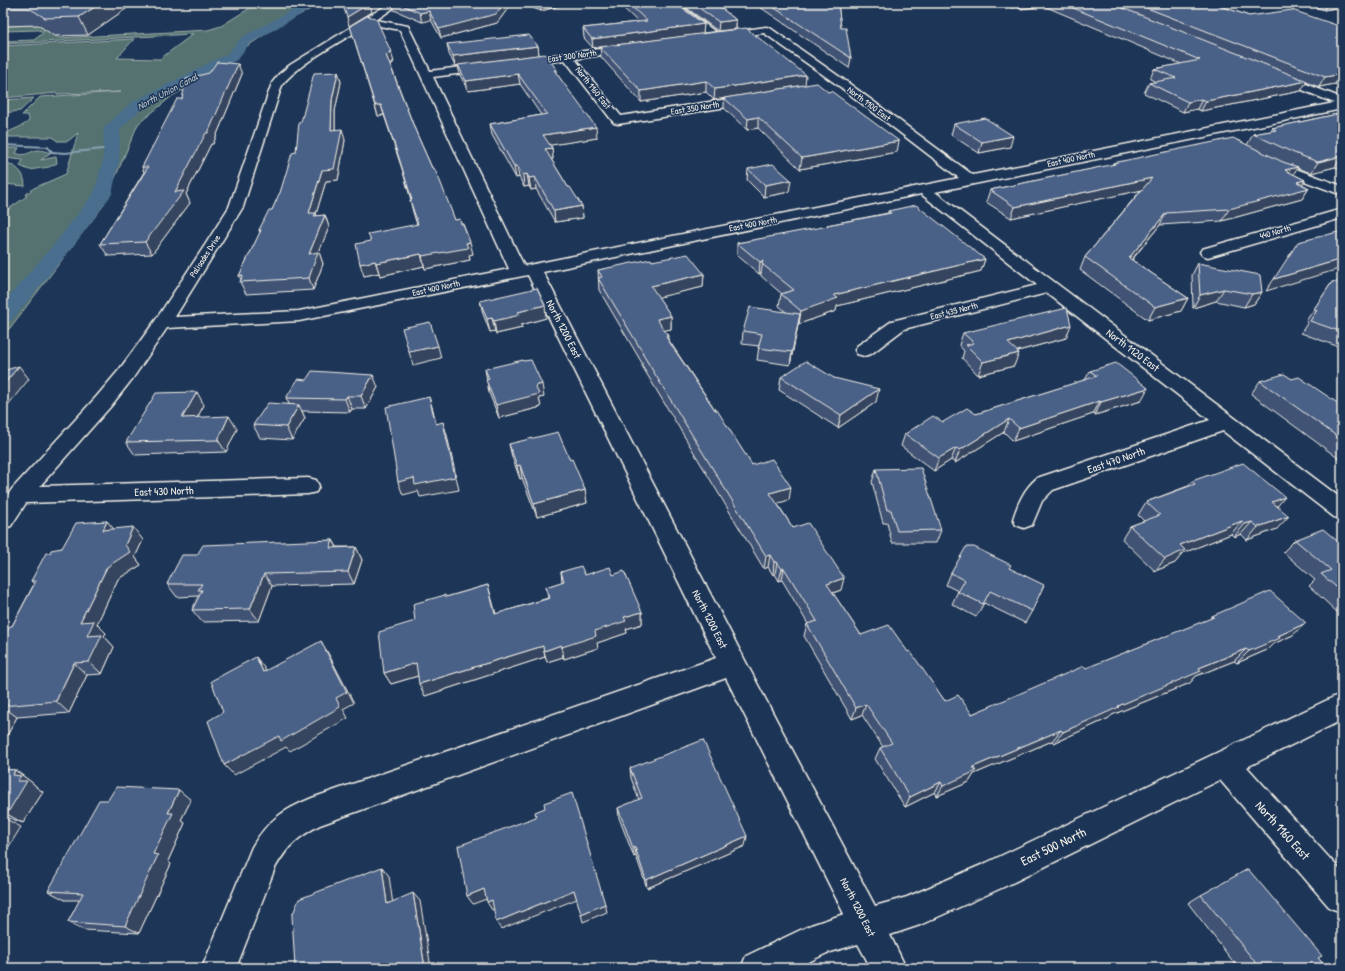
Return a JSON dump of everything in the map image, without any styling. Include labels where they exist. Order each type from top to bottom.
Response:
[{"type":"street","name":"Palisades Drive","points":[[3,520],[20,495],[49,460],[104,401],[126,374],[162,323],[236,207],[276,85],[283,76],[294,67],[396,3]]},
{"type":"street","points":[[672,3],[716,37]]},
{"type":"street","name":"North 1200 East","points":[[368,21],[404,28],[426,75],[526,270],[733,664],[889,968]]},
{"type":"street","name":"North 1100 East","points":[[716,37],[766,30],[843,84],[970,180]]},
{"type":"street","points":[[701,39],[716,37]]},
{"type":"street","name":"East 300 North","points":[[426,75],[638,47]]},
{"type":"street","name":"North 1160 East","points":[[568,57],[618,120]]},
{"type":"street","points":[[1264,70],[1342,102]]},
{"type":"street","points":[[829,87],[843,84]]},
{"type":"street","name":"East 350 North","points":[[618,120],[767,96]]},
{"type":"street","name":"East 400 North","points":[[162,323],[299,316],[1342,105]]},
{"type":"street","points":[[1205,132],[1223,141]]},
{"type":"street","points":[[1257,158],[1282,169],[1342,191]]},
{"type":"street","name":"North 1120 East","points":[[924,190],[1342,511]]},
{"type":"street","name":"440 North","points":[[1208,252],[1342,213]]},
{"type":"street","name":"East 435 North","points":[[864,350],[898,325],[1050,287]]},
{"type":"street","name":"East 470 North","points":[[1024,519],[1031,497],[1036,490],[1044,484],[1227,422]]},
{"type":"street","name":"East 430 North","points":[[20,495],[308,486]]},
{"type":"street","points":[[219,968],[263,858],[272,843],[287,827],[312,813],[733,664]]},
{"type":"street","name":"East 500 North","points":[[758,968],[823,937],[908,913],[997,874],[1342,706]]},
{"type":"street","name":"North 1160 East","points":[[1224,763],[1342,896]]},
{"type":"green space","points":[[258,3],[322,3],[278,26],[232,56],[215,72],[172,96],[138,124],[103,206],[10,328],[3,334],[3,222],[6,220],[3,220],[3,213],[27,196],[25,195],[34,188],[66,174],[78,133],[68,141],[57,141],[53,137],[7,137],[3,140],[3,136],[29,121],[27,115],[22,115],[40,97],[121,92],[57,93],[3,98],[3,46],[134,39],[117,58],[160,59],[193,34],[3,44],[3,41],[34,40],[44,32],[38,30],[3,31],[3,24],[5,26],[38,25],[59,38],[208,30],[221,26]]},
{"type":"green space","points":[[34,98],[20,111],[3,113],[3,100]]},
{"type":"green space","points":[[3,148],[19,148],[16,153],[23,155],[36,150],[43,151],[50,153],[41,160],[56,157],[57,163],[49,167],[29,170],[20,166],[23,160],[3,158]]},
{"type":"green space","points":[[3,161],[15,167],[21,173],[25,181],[25,186],[3,184]]},
{"type":"building","points":[[3,3],[101,3],[79,17],[45,18],[29,8],[3,8]]},
{"type":"building","points":[[342,3],[370,3],[347,17]]},
{"type":"building","points":[[398,3],[504,3],[496,14],[439,29],[429,11],[420,13]]},
{"type":"building","points":[[628,3],[675,3],[704,24],[592,39],[583,28],[647,21]]},
{"type":"building","points":[[692,3],[715,3],[736,20],[719,22]]},
{"type":"building","points":[[767,3],[838,3],[841,28],[846,28],[851,58]]},
{"type":"building","points":[[1061,3],[1110,3],[1307,81],[1206,101],[1202,99],[1188,102],[1149,83],[1176,78],[1154,69],[1200,60]]},
{"type":"building","points":[[1134,3],[1212,3],[1249,16],[1292,10],[1342,27],[1342,74],[1325,77]]},
{"type":"building","points":[[367,16],[376,18],[391,52],[389,52],[390,54],[386,55],[416,132],[432,168],[434,168],[440,181],[455,220],[460,219],[461,224],[463,224],[470,242],[466,243],[468,248],[422,256],[421,254],[376,263],[375,261],[360,264],[356,244],[371,241],[368,234],[418,224],[399,158],[381,105],[375,105],[350,26]]},
{"type":"building","points":[[746,28],[806,75],[715,89],[706,81],[641,91],[600,47]]},
{"type":"building","points":[[529,35],[538,46],[453,56],[447,44]]},
{"type":"building","points":[[545,54],[557,70],[554,70],[596,127],[543,135],[552,148],[545,149],[568,187],[570,187],[582,206],[554,211],[535,177],[529,178],[527,174],[523,175],[517,166],[514,166],[490,124],[547,114],[518,74],[466,81],[458,65]]},
{"type":"building","points":[[217,62],[238,64],[208,133],[206,133],[175,192],[184,191],[145,242],[100,244],[148,167],[142,167],[177,99],[182,99],[186,79],[209,73]]},
{"type":"building","points":[[338,72],[332,100],[331,130],[342,129],[334,169],[322,170],[309,213],[316,213],[314,216],[325,215],[309,254],[318,252],[309,278],[240,282],[243,275],[239,276],[261,230],[259,230],[269,210],[272,210],[280,193],[292,153],[296,152],[299,122],[301,122],[314,73]]},
{"type":"building","points":[[817,83],[828,92],[831,91],[899,141],[802,158],[758,117],[748,119],[724,98]]},
{"type":"building","points":[[1342,113],[1342,156],[1318,162],[1294,153],[1253,134],[1276,130],[1272,128]]},
{"type":"building","points":[[985,118],[1013,136],[982,142],[954,124]]},
{"type":"building","points":[[1233,138],[1283,162],[1298,167],[1285,170],[1305,180],[1297,182],[1309,188],[1229,209],[1166,213],[1129,258],[1188,298],[1155,307],[1085,257],[1152,178],[1015,207],[990,190],[1115,164],[1113,163]]},
{"type":"building","points":[[773,164],[791,180],[765,185],[748,169]]},
{"type":"building","points":[[916,205],[985,259],[834,295],[838,298],[801,311],[781,294],[794,290],[762,264],[763,261],[760,262],[737,243],[891,213],[888,211]]},
{"type":"building","points":[[1342,231],[1342,259],[1274,279],[1298,242]]},
{"type":"building","points":[[688,254],[704,274],[651,286],[671,316],[657,319],[668,336],[666,337],[715,410],[717,410],[752,465],[772,459],[791,487],[770,493],[793,528],[808,523],[844,578],[827,584],[861,635],[889,625],[908,652],[910,651],[945,701],[958,695],[972,714],[1084,666],[1086,668],[1214,617],[1212,616],[1270,591],[1306,623],[1278,636],[1280,638],[1249,651],[1246,649],[1199,668],[1201,671],[1118,706],[1119,707],[1063,732],[1061,730],[973,767],[976,771],[943,786],[941,782],[910,797],[880,748],[892,743],[866,704],[856,708],[807,624],[817,621],[784,568],[782,569],[777,562],[774,562],[770,555],[766,556],[598,278],[602,277],[598,270],[651,259],[652,261]]},
{"type":"building","points":[[1198,263],[1260,275],[1262,292],[1252,294],[1224,289],[1200,295]]},
{"type":"building","points":[[1332,282],[1342,282],[1342,332],[1310,321],[1317,310],[1314,309]]},
{"type":"building","points":[[537,288],[545,305],[518,312],[520,315],[494,321],[492,318],[487,319],[480,301]]},
{"type":"building","points":[[750,307],[800,314],[792,352],[758,348],[762,334],[743,331]]},
{"type":"building","points":[[1067,308],[1071,325],[1008,343],[1019,353],[983,362],[966,345],[974,343],[963,333]]},
{"type":"building","points":[[430,322],[438,346],[409,352],[402,328]]},
{"type":"building","points":[[523,360],[531,360],[542,384],[535,386],[539,394],[496,405],[486,380],[489,379],[485,369]]},
{"type":"building","points":[[806,361],[834,378],[879,389],[841,415],[781,377]]},
{"type":"building","points":[[1116,363],[1148,388],[1101,402],[1100,401],[1019,428],[1009,419],[960,450],[956,448],[939,458],[905,434],[933,416],[943,422],[967,408],[976,414],[1097,376],[1090,371]]},
{"type":"building","points":[[19,366],[3,385],[3,371]]},
{"type":"building","points":[[312,371],[373,375],[361,396],[347,396],[345,399],[286,398],[298,379],[306,380]]},
{"type":"building","points":[[1284,374],[1292,379],[1299,377],[1342,406],[1342,440],[1260,381]]},
{"type":"building","points":[[197,392],[182,418],[229,416],[218,440],[126,442],[156,393]]},
{"type":"building","points":[[429,397],[436,424],[443,422],[455,477],[415,485],[414,478],[398,482],[386,407]]},
{"type":"building","points":[[268,403],[299,405],[286,427],[253,425]]},
{"type":"building","points":[[558,432],[570,460],[572,459],[585,490],[534,504],[520,465],[517,466],[509,444]]},
{"type":"building","points":[[1243,463],[1285,497],[1272,502],[1289,516],[1258,527],[1252,522],[1245,524],[1242,521],[1180,545],[1185,550],[1165,559],[1130,526],[1160,515],[1146,502],[1195,484],[1192,481]]},
{"type":"building","points":[[921,468],[941,530],[897,531],[891,510],[887,510],[876,469]]},
{"type":"building","points":[[107,521],[103,530],[133,527],[125,545],[130,552],[107,567],[80,622],[94,621],[87,636],[102,635],[89,662],[74,663],[56,701],[3,706],[3,638],[10,626],[12,626],[36,581],[31,581],[46,553],[50,553],[51,550],[62,548],[76,523]]},
{"type":"building","points":[[1323,529],[1342,545],[1342,592],[1321,574],[1331,570],[1295,540]]},
{"type":"building","points":[[333,540],[330,548],[356,547],[348,572],[264,574],[250,609],[192,610],[202,590],[198,590],[202,584],[167,584],[182,555],[197,555],[203,545]]},
{"type":"building","points":[[966,547],[974,547],[1011,565],[1009,568],[1044,585],[1032,611],[990,591],[983,604],[958,592],[965,580],[951,573]]},
{"type":"building","points":[[581,566],[585,575],[610,567],[613,575],[624,571],[642,612],[624,617],[626,621],[595,631],[596,636],[562,647],[561,645],[544,651],[543,646],[419,684],[416,663],[384,673],[379,632],[415,621],[413,604],[445,595],[446,597],[488,585],[495,614],[550,598],[546,587],[564,581],[561,572]]},
{"type":"building","points":[[321,641],[347,692],[336,698],[340,707],[281,741],[279,736],[224,765],[208,721],[223,712],[211,681],[256,657],[263,672]]},
{"type":"building","points":[[703,740],[747,836],[646,880],[635,847],[633,848],[618,808],[642,798],[630,768]]},
{"type":"building","points":[[3,769],[15,770],[13,775],[21,776],[17,781],[27,781],[7,814],[3,812]]},
{"type":"building","points":[[116,787],[179,790],[168,813],[173,813],[153,854],[158,855],[125,926],[68,922],[83,893],[48,891],[99,800],[108,800]]},
{"type":"building","points":[[572,793],[605,904],[581,914],[574,890],[496,922],[492,900],[487,902],[484,889],[467,896],[458,846],[536,817],[535,812],[545,808],[544,803]]},
{"type":"building","points":[[382,867],[387,904],[413,893],[425,968],[295,968],[292,916],[299,899]]},
{"type":"building","points":[[1248,869],[1322,956],[1318,958],[1327,968],[1260,968],[1201,895]]},
{"type":"building","points":[[1073,964],[1076,968],[1065,968]]},
{"type":"waterway","name":"North Union Canal","points":[[3,316],[64,245],[103,194],[111,161],[112,128],[136,106],[232,57],[245,41],[313,3]]},
{"type":"waterway","points":[[3,145],[48,147],[52,152],[65,153],[112,148]]}]
